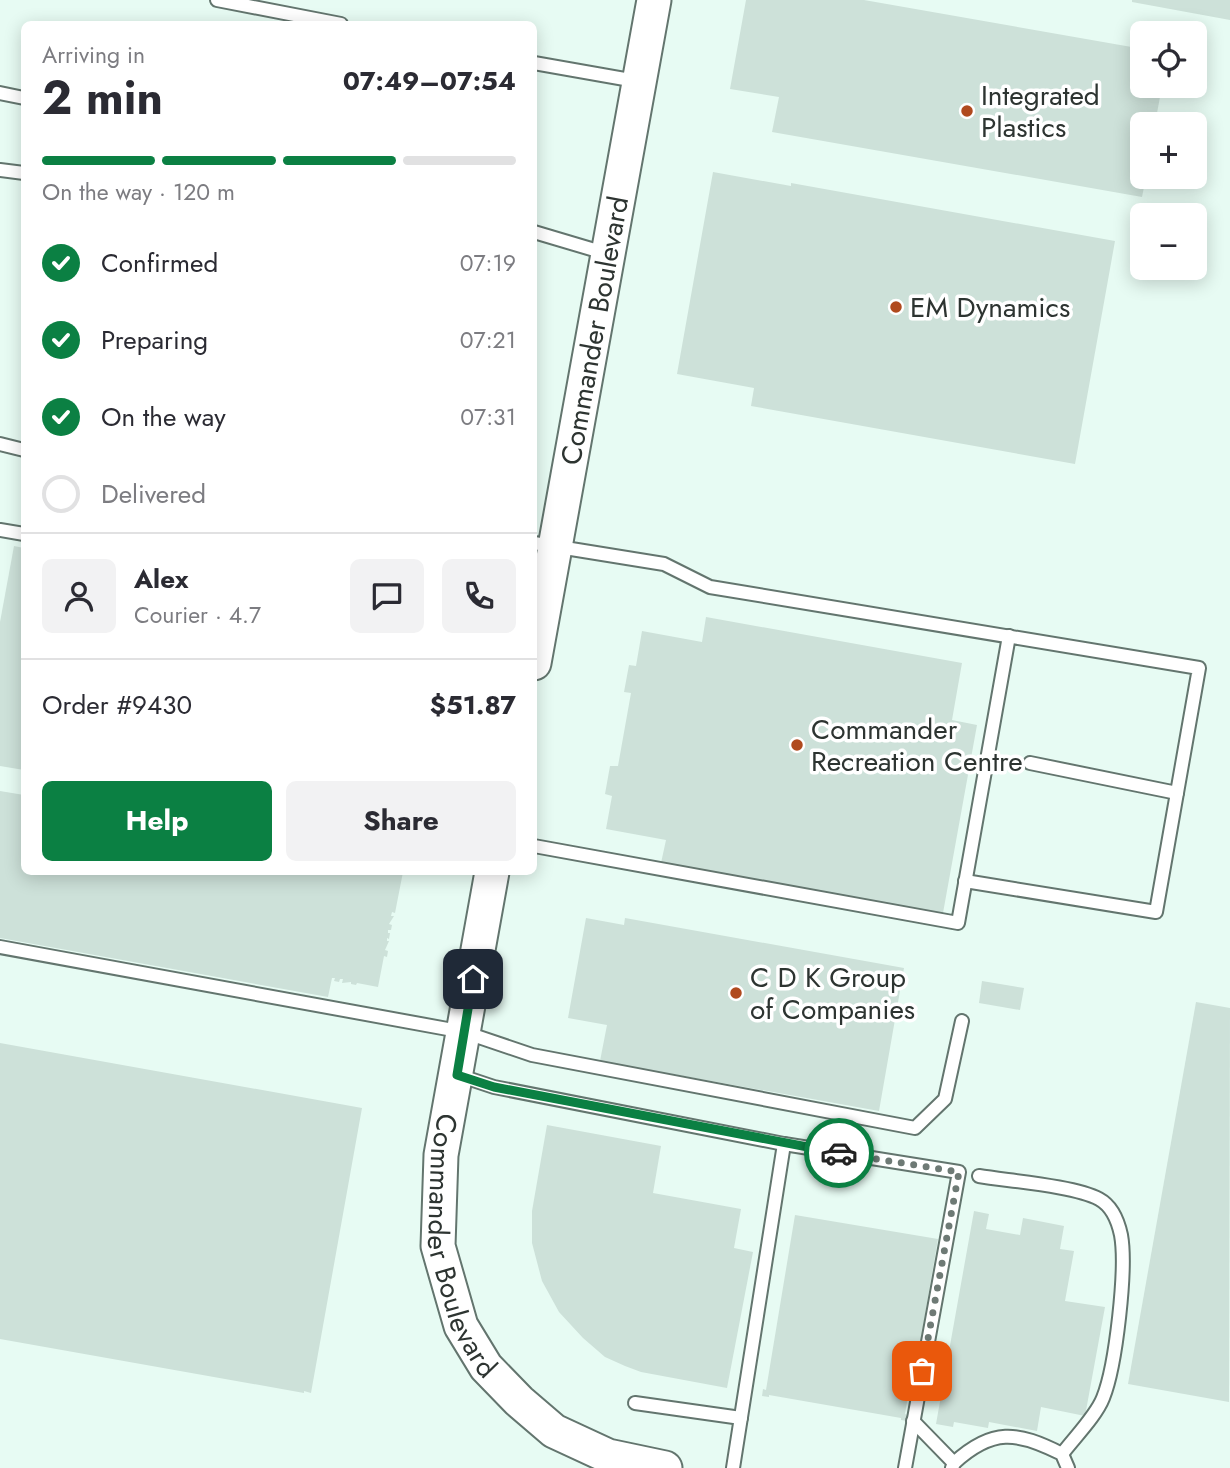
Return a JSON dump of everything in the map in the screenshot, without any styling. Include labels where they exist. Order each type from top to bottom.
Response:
[{"type":"street","name":"Commander Boulevard","points":[[538,622],[544,545],[608,254],[654,0]]},
{"type":"street","name":"Commander Boulevard","points":[[491,875],[442,1155],[438,1246],[461,1326],[486,1367],[554,1431],[608,1456],[665,1468]]},
{"type":"lane","points":[[217,0],[326,21]]},
{"type":"lane","points":[[537,64],[640,82]]},
{"type":"lane","points":[[0,93],[21,97]]},
{"type":"lane","points":[[0,170],[21,173]]},
{"type":"lane","points":[[537,233],[608,254]]},
{"type":"lane","points":[[0,444],[21,449]]},
{"type":"lane","points":[[0,530],[21,534]]},
{"type":"lane","points":[[544,545],[664,564],[710,587],[1199,668],[1156,912],[965,881]]},
{"type":"lane","points":[[537,847],[958,923],[1009,636]]},
{"type":"lane","points":[[1030,763],[1177,793]]},
{"type":"lane","points":[[0,947],[464,1032],[532,1055],[915,1128],[945,1099],[962,1021]]},
{"type":"lane","points":[[457,1075],[494,1087],[785,1144],[959,1172],[905,1468]]},
{"type":"lane","points":[[733,1468],[785,1144]]},
{"type":"lane","points":[[979,1176],[1081,1193],[1101,1200],[1114,1213],[1121,1233],[1123,1264],[1112,1364],[1103,1400],[1062,1454]]},
{"type":"lane","points":[[635,1403],[741,1418]]},
{"type":"lane","points":[[914,1421],[953,1466],[973,1446],[995,1438],[1015,1437],[1040,1442],[1062,1454],[1068,1468]]},
{"type":"building","name":"Integrated Plastics","points":[[746,0],[864,0],[1130,47],[1130,98],[1160,98],[1157,112],[1130,112],[1130,189],[1144,189],[1142,197],[772,132],[779,97],[730,89]]},
{"type":"building","points":[[1230,0],[1230,20],[1132,2]]},
{"type":"building","name":"EM Dynamics","points":[[713,172],[791,186],[791,183],[1115,241],[1075,464],[751,406],[754,388],[677,374]]},
{"type":"building","points":[[14,546],[21,547],[21,770],[0,766],[0,622]]},
{"type":"building","name":"Commander Recreation Centre","points":[[706,617],[962,663],[952,720],[977,725],[943,913],[661,863],[666,840],[606,829],[612,796],[605,794],[610,766],[618,766],[631,693],[624,692],[629,665],[636,666],[642,631],[702,642]]},
{"type":"building","points":[[0,791],[21,794],[21,875],[402,875],[395,913],[392,912],[391,916],[394,916],[389,924],[392,925],[391,930],[388,930],[389,941],[385,950],[388,951],[387,957],[384,956],[378,987],[342,983],[343,979],[339,982],[332,978],[328,997],[0,938]]},
{"type":"building","name":"C D K Group of Companies","points":[[586,918],[624,925],[625,918],[904,968],[879,1111],[600,1061],[607,1025],[568,1018]]},
{"type":"building","points":[[982,981],[1024,988],[1020,1010],[979,1003]]},
{"type":"building","points":[[1196,1002],[1230,1008],[1229,1402],[1128,1384]]},
{"type":"building","points":[[0,1043],[362,1108],[311,1393],[0,1339]]},
{"type":"building","points":[[547,1125],[661,1146],[653,1193],[741,1209],[734,1248],[753,1252],[727,1388],[641,1372],[605,1357],[559,1312],[542,1281],[532,1243],[532,1211]]},
{"type":"building","points":[[974,1211],[989,1214],[986,1229],[1020,1235],[1023,1218],[1064,1226],[1060,1249],[1074,1251],[1065,1301],[1105,1307],[1085,1416],[1041,1407],[1037,1431],[989,1422],[988,1428],[954,1422],[953,1427],[936,1424]]},
{"type":"building","points":[[795,1215],[938,1239],[911,1396],[908,1396],[905,1414],[907,1421],[769,1395],[762,1396],[763,1389],[766,1390]]},
{"type":"way so far","points":[[839,1153],[959,1172],[922,1371]]},
{"type":"place","name":"Integrated Plastics","points":[[967,111]]},
{"type":"place","name":"EM Dynamics","points":[[896,307]]},
{"type":"place","name":"Commander Recreation Centre","points":[[797,745]]},
{"type":"place","name":"C D K Group of Companies","points":[[736,993]]},
{"type":"route","points":[[473,979],[457,1075],[494,1087],[839,1153]]}]
